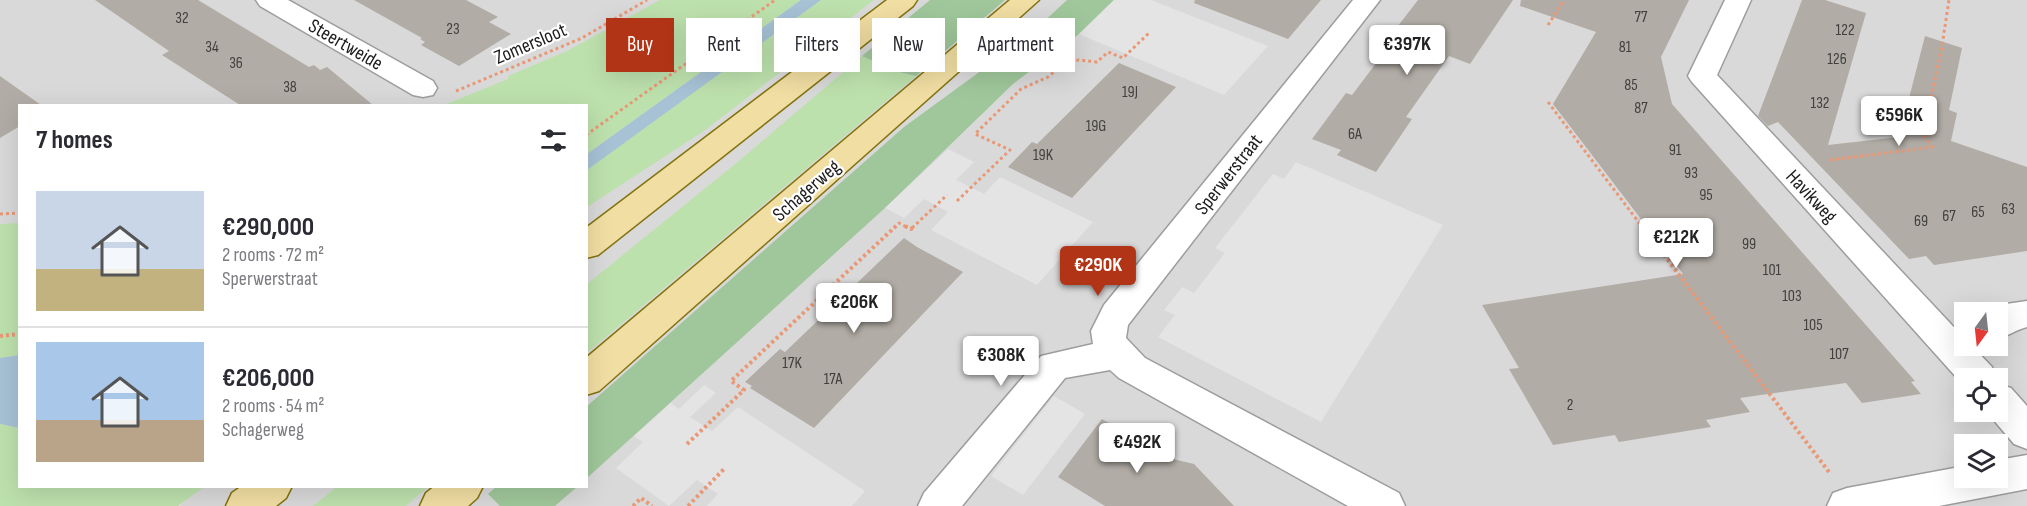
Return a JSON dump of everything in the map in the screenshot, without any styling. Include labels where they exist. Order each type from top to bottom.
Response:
[{"type":"main road","points":[[588,244],[904,0]]},
{"type":"main road","name":"Schagerweg","points":[[588,378],[1026,0]]},
{"type":"main road","points":[[246,506],[269,488]]},
{"type":"main road","points":[[440,506],[461,488]]},
{"type":"street","name":"Steertweide","points":[[269,0],[423,88]]},
{"type":"street","name":"Sperwerstraat","points":[[1116,354],[1109,340],[1109,326],[1367,0]]},
{"type":"street","name":"Havikweg","points":[[1738,0],[1702,75],[1970,368]]},
{"type":"street","points":[[2008,318],[2027,314]]},
{"type":"street","points":[[939,506],[1054,366],[1116,354],[1132,368],[1384,506]]},
{"type":"street","points":[[2008,411],[2027,433]]},
{"type":"street","points":[[1851,505],[2027,472]]},
{"type":"path","name":"Zomersloot","points":[[450,93],[582,38],[647,0]]},
{"type":"path","points":[[588,134],[776,0]]},
{"type":"path","points":[[1548,25],[1564,0]]},
{"type":"path","points":[[1785,166],[1932,147],[1923,134],[1942,46],[1949,0]]},
{"type":"path","points":[[957,201],[1010,150],[975,134],[1021,89],[1048,77],[1065,62],[1079,60],[1097,62],[1108,52],[1123,58],[1150,32]]},
{"type":"path","points":[[1548,102],[1851,505]]},
{"type":"path","points":[[687,444],[744,390],[731,381],[899,223],[912,230],[947,195]]},
{"type":"path","points":[[0,214],[18,213]]},
{"type":"path","points":[[0,336],[18,334]]},
{"type":"path","points":[[688,506],[724,469]]},
{"type":"path","points":[[633,506],[641,498],[652,506]]},
{"type":"shaded area","points":[[0,0],[2027,0],[2027,506],[180,506],[191,488],[588,488],[588,104],[18,104],[18,414],[0,412]]},
{"type":"shaded area","points":[[1114,0],[1151,0],[1268,46],[1224,95],[1079,34]]},
{"type":"shaded area","points":[[948,149],[974,162],[956,180],[984,194],[1000,177],[1093,222],[1037,285],[931,230],[948,212],[924,199],[904,218],[885,208]]},
{"type":"shaded area","points":[[1296,162],[1443,225],[1321,422],[1158,337],[1175,315],[1164,310],[1182,287],[1194,293],[1225,253],[1215,248],[1273,174],[1284,179]]},
{"type":"shaded area","points":[[704,385],[716,393],[690,417],[712,431],[738,407],[865,491],[852,506],[707,506],[718,494],[697,480],[669,506],[616,468],[643,442],[634,436],[671,403],[679,409]]},
{"type":"shaded area","points":[[1054,396],[1085,414],[1023,495],[991,476]]},
{"type":"green space","points":[[660,0],[801,0],[762,28],[762,18],[686,18],[686,72],[701,72],[588,153],[588,104],[446,104],[508,79],[508,76],[567,51],[606,30],[606,72],[674,72],[674,18],[627,18]]},
{"type":"green space","points":[[821,0],[874,0],[851,18],[796,18]]},
{"type":"green space","points":[[930,0],[1005,0],[984,18],[957,18],[957,41],[945,51],[945,18],[908,18]]},
{"type":"green space","points":[[1067,0],[1114,0],[1075,37],[1075,18],[1048,18]]},
{"type":"green space","points":[[774,34],[774,72],[781,72],[704,131],[588,206],[588,169],[721,72],[762,72],[762,43]]},
{"type":"green space","points":[[872,48],[872,60],[862,56]]},
{"type":"green space","points":[[862,56],[872,60],[872,72],[899,72],[916,76],[588,352],[588,283],[740,160],[843,72],[860,72]]},
{"type":"green space","points":[[899,72],[921,72],[916,76]]},
{"type":"green space","points":[[979,72],[1029,72],[1013,84],[885,208],[588,477],[588,405],[904,127]]},
{"type":"green space","points":[[18,223],[18,355],[0,358],[0,224]]},
{"type":"green space","points":[[0,424],[18,428],[18,488],[202,488],[178,506],[0,506]]},
{"type":"green space","points":[[336,488],[427,488],[406,506],[313,506]]},
{"type":"green space","points":[[495,488],[576,488],[555,506],[500,506],[488,494]]},
{"type":"water","points":[[801,0],[821,0],[796,18],[776,18]]},
{"type":"water","points":[[774,19],[774,34],[762,43],[762,28]]},
{"type":"water","points":[[701,72],[722,72],[588,169],[588,153]]},
{"type":"water","points":[[18,355],[18,428],[0,424],[0,358]]},
{"type":"building","points":[[95,0],[198,0],[309,67],[314,65],[320,70],[327,67],[372,104],[238,104],[162,55],[169,51]]},
{"type":"building","points":[[354,0],[466,0],[498,17],[489,22],[511,34],[459,66],[421,45],[425,42],[420,39],[422,38]]},
{"type":"building","points":[[1195,0],[1321,0],[1288,39],[1194,3]]},
{"type":"building","points":[[1418,0],[1513,0],[1470,64],[1449,56],[1406,117],[1412,119],[1376,172],[1337,155],[1341,150],[1312,139],[1346,93],[1352,95],[1396,37],[1391,35]]},
{"type":"building","points":[[1521,0],[1689,0],[1661,57],[1672,104],[1915,381],[1911,382],[1921,394],[1862,403],[1846,383],[1740,398],[1750,412],[1706,420],[1711,427],[1619,442],[1615,435],[1553,445],[1509,369],[1519,368],[1482,305],[1683,274],[1553,104],[1596,32],[1520,6]]},
{"type":"building","points":[[1802,0],[1825,0],[1866,13],[1828,145],[1899,137],[1925,36],[1962,48],[1949,110],[1957,113],[1951,141],[2027,167],[2027,251],[1934,265],[1926,256],[1909,259],[1778,122],[1768,126],[1758,116]]},
{"type":"building","points":[[1119,63],[1176,87],[1072,198],[1008,167],[1032,142],[1037,144]]},
{"type":"building","points":[[0,76],[40,104],[18,104],[18,127],[0,138]]},
{"type":"building","points":[[904,238],[963,272],[814,428],[750,388],[752,386],[745,382],[780,349],[785,352]]},
{"type":"building","points":[[1102,419],[1138,440],[1159,444],[1173,459],[1194,464],[1234,506],[1105,506],[1058,477]]}]
